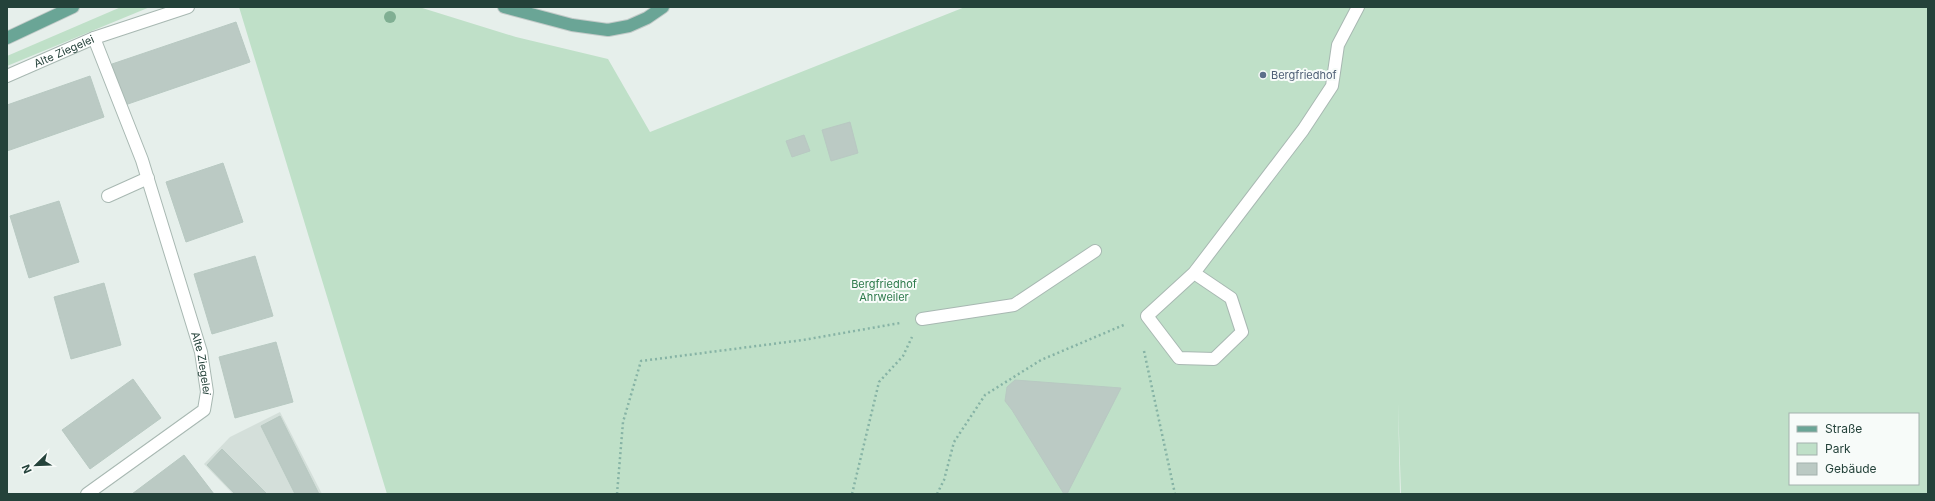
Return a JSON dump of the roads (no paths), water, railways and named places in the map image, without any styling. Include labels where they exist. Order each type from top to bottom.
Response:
[{"type":"main road","points":[[7,38],[73,7]]},
{"type":"main road","points":[[504,7],[572,25],[608,30],[629,26],[647,18],[663,7]]},
{"type":"street","points":[[94,38],[188,7]]},
{"type":"street","points":[[1194,273],[1231,298],[1242,332],[1214,359],[1179,358],[1147,316],[1194,273],[1303,130],[1332,86],[1338,45],[1358,7]]},
{"type":"street","name":"Alte Ziegelei","points":[[7,76],[94,38],[142,160],[201,352],[208,392],[204,410],[87,494]]},
{"type":"street","points":[[108,196],[148,178]]},
{"type":"street","points":[[922,319],[1014,305],[1095,251]]},
{"type":"place","name":"Bergfriedhof","points":[[1263,75]]},
{"type":"park label","name":"Bergfriedhof Ahrweiler","points":[[884,290]]}]
